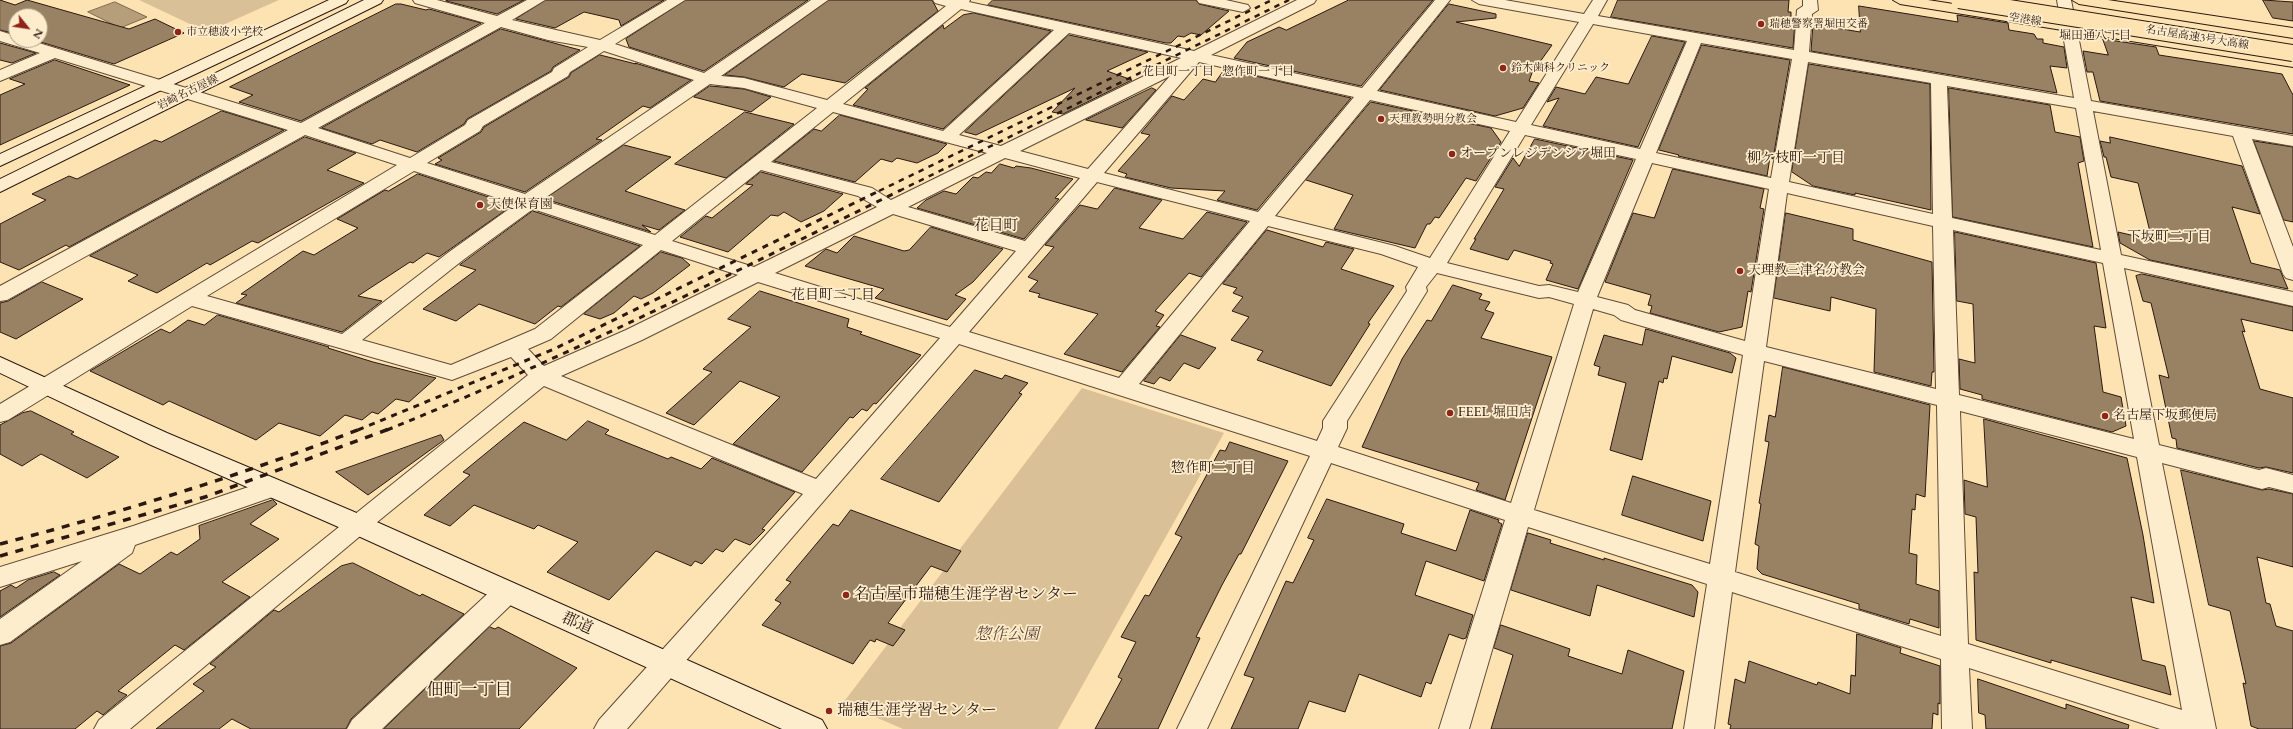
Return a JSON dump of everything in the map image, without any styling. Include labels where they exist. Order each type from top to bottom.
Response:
[{"type":"main road","name":"空港線","points":[[1900,0],[2022,19],[2066,13],[2293,62]]},
{"type":"main road","name":"名古屋高速3号大高線","points":[[1959,0],[2293,53]]},
{"type":"main road","name":"名古屋高速3号大高線","points":[[2040,0],[2293,38]]},
{"type":"main road","points":[[2079,0],[2293,33]]},
{"type":"main road","points":[[2066,13],[2293,47]]},
{"type":"street","name":"岩崎名古屋線","points":[[0,161],[341,0]]},
{"type":"street","name":"岩崎名古屋線","points":[[0,186],[376,0]]},
{"type":"street","points":[[420,0],[498,22],[600,46],[708,78],[736,84],[744,83],[1004,153],[1388,250],[1398,255],[1472,276],[1585,301],[1755,350],[1948,398],[2262,480],[2266,477],[2293,484]]},
{"type":"street","points":[[0,295],[538,0]]},
{"type":"street","points":[[0,414],[175,309],[189,298],[474,127],[474,124],[506,104],[562,74],[560,71],[678,0]]},
{"type":"street","points":[[346,342],[456,256],[530,201],[821,0]]},
{"type":"street","points":[[1204,0],[1243,8]]},
{"type":"street","points":[[108,729],[349,521],[541,376],[634,335],[758,275],[1310,0]]},
{"type":"street","points":[[1124,387],[1443,0]]},
{"type":"street","points":[[1479,0],[2084,104],[2293,142]]},
{"type":"street","points":[[1192,729],[1322,451],[1335,428],[1335,421],[1417,291],[1416,287],[1426,271],[1435,265],[1600,0]]},
{"type":"street","points":[[1699,729],[1779,186],[1801,55],[1805,10],[1810,10],[1810,0]]},
{"type":"street","points":[[189,298],[452,373],[543,334],[829,106],[953,2],[1943,223],[2293,299]]},
{"type":"street","points":[[0,36],[303,129],[758,275],[1124,387],[1520,515],[2201,729],[2147,451],[2066,13]]},
{"type":"street","points":[[946,137],[1065,28]]},
{"type":"street","points":[[1454,729],[1585,301],[1696,37]]},
{"type":"street","points":[[0,76],[54,53]]},
{"type":"street","points":[[609,729],[820,491],[1195,57]]},
{"type":"street","points":[[1939,79],[1957,729]]},
{"type":"street","points":[[2241,133],[2293,274]]},
{"type":"street","points":[[756,163],[865,192],[891,208],[1030,249]]},
{"type":"street","points":[[514,347],[541,376],[820,491]]},
{"type":"street","points":[[0,364],[159,439],[349,521]]},
{"type":"street","points":[[75,400],[128,410],[296,482],[349,521]]},
{"type":"street","points":[[0,576],[138,534],[272,488]]},
{"type":"street","name":"郡道","points":[[349,521],[812,729]]},
{"type":"street","points":[[0,634],[138,534]]},
{"type":"street","points":[[362,729],[506,592]]},
{"type":"green space","points":[[139,0],[279,0],[207,32]]},
{"type":"green space","name":"惣作公園","points":[[1082,388],[1224,433],[1058,729],[903,729],[843,703]]},
{"type":"shaded area","points":[[115,2],[147,17],[120,28],[88,12]]},
{"type":"building","points":[[0,0],[15,5],[27,0],[129,29],[155,19],[184,33],[114,64],[48,44],[48,8],[8,8],[8,32],[0,30]]},
{"type":"building","points":[[524,0],[497,14],[446,1]]},
{"type":"building","points":[[546,0],[664,0],[621,26],[619,20],[584,12],[555,28],[516,19]]},
{"type":"building","points":[[686,0],[808,0],[704,71],[629,47],[626,39]]},
{"type":"building","points":[[829,0],[932,0],[938,11],[845,83],[802,74],[784,87],[744,77],[725,75]]},
{"type":"building","points":[[993,0],[1196,0],[1199,4],[1229,11],[1201,35],[1191,33],[1184,37],[1178,36],[1171,43],[1166,43],[988,5]]},
{"type":"building","points":[[1349,0],[1433,0],[1361,86],[1234,58],[1247,42],[1279,27],[1286,30]]},
{"type":"building","points":[[1618,0],[1789,0],[1788,12],[1791,12],[1791,20],[1795,21],[1793,48],[1611,17]]},
{"type":"building","points":[[2263,0],[2293,2],[2293,21],[2273,18]]},
{"type":"building","points":[[396,4],[426,10],[429,9],[481,23],[301,121],[239,102],[253,95],[230,87]]},
{"type":"building","points":[[1449,4],[1496,14],[1496,18],[1456,22],[1552,45],[1532,73],[1529,81],[1539,83],[1523,108],[1495,116],[1380,90]]},
{"type":"building","points":[[1859,6],[1958,22],[1957,15],[2008,23],[2009,30],[2034,34],[2037,39],[2043,39],[2043,43],[2064,47],[2067,68],[2050,66],[2057,93],[1811,51],[1813,24],[1860,32]]},
{"type":"building","points":[[974,13],[1051,31],[943,129],[853,105],[868,89],[865,88],[943,25],[944,29],[963,15]]},
{"type":"building","points":[[501,29],[580,50],[553,67],[551,71],[467,119],[464,124],[417,152],[380,140],[372,144],[322,128]]},
{"type":"building","points":[[1069,35],[1148,52],[1107,71],[1132,80],[1063,114],[1052,112],[1075,88],[976,135],[965,132]]},
{"type":"building","points":[[1652,36],[1685,42],[1638,147],[1543,126],[1559,98],[1547,102],[1556,87],[1585,94],[1596,77],[1628,84]]},
{"type":"building","points":[[2103,39],[2156,47],[2159,55],[2282,74],[2293,95],[2293,134],[2100,101],[2093,72],[2087,72],[2083,51],[2108,55]]},
{"type":"building","points":[[0,43],[8,45],[8,48],[18,48],[36,53],[12,63],[0,60]]},
{"type":"building","points":[[1702,45],[1790,60],[1773,159],[1770,157],[1767,176],[1678,156],[1679,155],[1659,150]]},
{"type":"building","points":[[600,55],[636,64],[635,63],[691,80],[650,108],[643,106],[596,139],[602,140],[525,192],[435,164],[442,160],[438,158],[481,132],[484,127],[569,77],[571,73]]},
{"type":"building","points":[[55,60],[130,85],[0,145],[0,95],[25,84],[10,79]]},
{"type":"building","points":[[1809,64],[1930,84],[1931,210],[1855,193],[1855,195],[1813,186],[1792,172]]},
{"type":"building","points":[[1225,69],[1351,98],[1257,210],[1217,200],[1225,191],[1171,188],[1125,177],[1127,174],[1118,171],[1150,135],[1141,133],[1172,96],[1184,100],[1203,79],[1215,82]]},
{"type":"building","points":[[710,86],[744,89],[771,97],[751,112],[694,97]]},
{"type":"building","points":[[1152,88],[1156,90],[1122,128],[1086,120]]},
{"type":"building","points":[[1949,88],[2050,105],[2055,132],[2080,137],[2084,161],[2078,163],[2093,247],[1953,217]]},
{"type":"building","points":[[1371,102],[1491,128],[1501,142],[1476,181],[1466,178],[1439,218],[1435,217],[1430,224],[1427,224],[1415,248],[1334,229],[1353,195],[1306,180]]},
{"type":"building","points":[[222,111],[284,130],[69,247],[66,245],[19,270],[0,262],[0,224],[46,200],[32,194],[69,176],[77,179],[155,140],[161,142]]},
{"type":"building","points":[[745,112],[794,124],[726,178],[675,164]]},
{"type":"building","points":[[840,115],[947,144],[938,153],[917,163],[897,158],[892,162],[881,159],[855,182],[774,161],[814,129],[821,131]]},
{"type":"building","points":[[305,137],[356,153],[327,170],[364,183],[258,243],[252,241],[210,265],[207,263],[157,293],[128,281],[138,275],[90,256]]},
{"type":"building","points":[[2110,137],[2242,166],[2260,214],[2232,207],[2251,263],[2280,270],[2288,289],[2150,260],[2120,243],[2118,232],[2152,240],[2138,183],[2111,177],[2100,141],[2110,143]]},
{"type":"building","points":[[1535,139],[1633,160],[1578,289],[1546,280],[1553,264],[1550,263],[1551,261],[1514,250],[1508,260],[1470,249],[1476,239],[1474,239],[1504,189],[1495,187],[1513,158],[1519,166]]},
{"type":"building","points":[[2254,141],[2293,147],[2293,222],[2284,220]]},
{"type":"building","points":[[624,145],[671,157],[625,191],[685,210],[659,230],[642,225],[651,232],[545,199]]},
{"type":"building","points":[[1000,164],[1014,168],[1016,166],[1031,168],[1073,179],[1055,198],[1059,199],[1024,239],[917,208],[926,200],[944,191],[956,194],[973,177],[978,178],[986,172],[991,173]]},
{"type":"building","points":[[1673,169],[1764,189],[1760,208],[1764,209],[1751,292],[1748,291],[1742,327],[1719,332],[1650,313],[1652,306],[1648,305],[1651,295],[1605,282],[1633,213],[1654,218]]},
{"type":"building","points":[[761,172],[843,194],[824,211],[801,222],[784,212],[778,216],[771,215],[728,252],[680,237],[706,216],[712,218],[753,185],[746,184]]},
{"type":"building","points":[[418,174],[513,205],[439,257],[427,253],[413,263],[410,262],[358,296],[382,301],[342,332],[236,303],[247,295],[241,294],[303,251],[314,255],[358,228],[337,219],[385,190],[388,191]]},
{"type":"building","points":[[1115,188],[1162,200],[1139,228],[1183,239],[1207,212],[1247,222],[1201,277],[1189,273],[1155,311],[1164,315],[1156,326],[1160,327],[1122,372],[1064,354],[1098,314],[1038,297],[1040,294],[1029,291],[1038,281],[1028,277],[1054,247],[1045,245],[1080,205],[1097,209]]},
{"type":"building","points":[[533,211],[640,246],[561,307],[558,306],[535,324],[479,304],[456,321],[423,309],[476,270],[460,265]]},
{"type":"building","points":[[1786,213],[1853,229],[1853,240],[1932,262],[1934,372],[1932,372],[1931,386],[1874,372],[1876,309],[1831,297],[1830,311],[1774,298]]},
{"type":"building","points":[[931,227],[1003,249],[973,282],[955,295],[966,299],[947,320],[875,298],[884,289],[805,266],[826,249],[837,253],[854,236],[904,251],[909,250]]},
{"type":"building","points":[[1267,230],[1323,247],[1326,242],[1354,249],[1341,269],[1394,286],[1368,323],[1370,324],[1331,386],[1257,360],[1263,351],[1231,340],[1249,317],[1232,311],[1243,297],[1233,293],[1237,288],[1223,284]]},
{"type":"building","points":[[1955,232],[2096,263],[2106,328],[2094,326],[2103,392],[2121,397],[2126,426],[2112,432],[1982,399],[1982,395],[1960,389],[1959,359],[1975,363],[1973,304],[1957,301]]},
{"type":"building","points":[[661,252],[682,258],[690,265],[653,293],[641,299],[634,296],[614,313],[600,319],[584,314]]},
{"type":"building","points":[[2142,274],[2293,307],[2293,331],[2241,319],[2245,332],[2242,331],[2260,389],[2293,398],[2293,473],[2266,467],[2259,468],[2177,448],[2176,439],[2172,438],[2159,375],[2169,378],[2151,303],[2143,301],[2136,276]]},
{"type":"building","points":[[42,282],[83,299],[16,339],[0,332],[0,303],[8,301]]},
{"type":"building","points":[[1453,285],[1482,294],[1479,299],[1490,302],[1485,310],[1494,313],[1481,338],[1552,357],[1505,500],[1476,490],[1479,483],[1362,447],[1402,359],[1427,320],[1431,321]]},
{"type":"building","points":[[760,291],[849,319],[847,327],[862,332],[860,334],[921,355],[876,404],[874,403],[867,411],[862,409],[853,418],[850,417],[802,472],[733,444],[780,397],[740,381],[694,425],[666,413],[712,372],[703,369],[751,327],[728,319]]},
{"type":"building","points":[[218,315],[329,347],[328,348],[373,362],[436,378],[409,402],[396,399],[378,414],[372,412],[362,420],[345,415],[320,436],[279,423],[256,440],[169,401],[163,405],[90,371],[161,329],[170,333],[188,320],[204,325]]},
{"type":"building","points":[[1646,329],[1730,353],[1736,358],[1732,373],[1672,356],[1667,379],[1664,378],[1663,383],[1659,381],[1642,460],[1610,450],[1626,383],[1598,375],[1600,367],[1594,365],[1604,335],[1642,345]]},
{"type":"building","points":[[1181,335],[1216,348],[1199,369],[1184,363],[1170,381],[1160,377],[1154,384],[1144,381]]},
{"type":"building","points":[[1783,367],[1930,405],[1925,497],[1916,494],[1915,510],[1912,509],[1909,553],[1917,555],[1916,584],[1939,591],[1939,628],[1910,619],[1909,624],[1859,609],[1859,604],[1762,574],[1757,569],[1759,546],[1755,544],[1761,504],[1759,503],[1769,442],[1765,441],[1769,415],[1775,417]]},
{"type":"building","points":[[975,370],[1002,379],[1005,375],[1028,383],[1019,393],[1022,394],[939,502],[881,479]]},
{"type":"building","points":[[31,411],[74,432],[71,434],[119,457],[87,478],[41,454],[22,466],[0,454],[0,425],[22,413]]},
{"type":"building","points":[[1984,419],[2127,458],[2143,535],[2154,603],[2131,597],[2142,660],[2165,666],[2171,695],[2051,660],[2051,663],[1976,640],[1974,572],[1978,573],[1976,517],[1965,514],[1964,480],[1987,487]]},
{"type":"building","points":[[588,421],[609,430],[605,434],[668,459],[671,457],[701,469],[712,458],[795,492],[762,529],[765,530],[750,545],[735,539],[723,552],[716,549],[702,564],[695,561],[691,566],[656,551],[609,600],[547,572],[578,542],[538,525],[534,529],[474,505],[450,526],[424,515],[470,475],[463,472],[524,422],[566,440]]},
{"type":"building","points":[[441,435],[444,440],[368,495],[336,472]]},
{"type":"building","points":[[1230,442],[1288,461],[1241,554],[1239,554],[1222,585],[1196,637],[1200,638],[1158,729],[1095,729],[1122,679],[1118,677],[1136,642],[1121,637],[1145,595],[1149,596],[1182,537],[1175,534],[1220,450],[1225,451]]},
{"type":"building","points":[[2181,470],[2262,490],[2269,489],[2293,494],[2293,567],[2257,557],[2266,603],[2270,604],[2276,626],[2293,631],[2293,729],[2259,729],[2251,726],[2243,683],[2246,684],[2230,611],[2209,605]]},
{"type":"building","points":[[1633,476],[1711,501],[1703,541],[1622,515]]},
{"type":"building","points":[[1327,499],[1404,524],[1401,533],[1456,551],[1470,510],[1499,520],[1498,522],[1502,524],[1484,581],[1426,561],[1415,595],[1473,615],[1466,638],[1463,639],[1449,634],[1431,684],[1426,682],[1421,697],[1359,674],[1345,712],[1309,701],[1298,729],[1231,729],[1254,678],[1244,675],[1286,581],[1293,583],[1314,540],[1308,538]]},
{"type":"building","points":[[273,500],[277,504],[250,524],[279,539],[222,582],[250,597],[184,650],[175,645],[118,691],[127,695],[103,715],[97,711],[75,729],[0,729],[0,646],[11,643],[119,564],[140,574],[171,552],[177,555],[200,539],[199,526]]},
{"type":"building","points":[[851,510],[961,551],[947,572],[931,566],[888,623],[905,630],[893,646],[876,639],[875,642],[870,640],[853,664],[762,625],[781,603],[775,600],[791,582],[786,580],[833,524],[838,526]]},
{"type":"building","points":[[1528,533],[1551,540],[1550,543],[1692,585],[1698,592],[1694,617],[1597,585],[1590,616],[1511,590]]},
{"type":"building","points":[[353,563],[420,596],[422,594],[464,614],[351,719],[346,729],[251,729],[232,719],[219,729],[156,729],[204,691],[193,684],[216,667],[210,664],[274,610],[279,612],[341,566]]},
{"type":"building","points":[[54,572],[60,575],[0,617],[0,591],[11,585],[16,588],[28,580]]},
{"type":"building","points":[[1501,625],[1570,649],[1568,656],[1622,674],[1628,650],[1684,671],[1672,729],[1491,729],[1513,655],[1494,648]]},
{"type":"building","points":[[490,627],[495,629],[498,627],[577,668],[519,729],[384,729]]},
{"type":"building","points":[[1857,634],[1901,648],[1900,653],[1940,666],[1940,704],[1938,703],[1938,715],[1933,713],[1932,729],[1730,729],[1731,725],[1728,724],[1735,679],[1745,683],[1749,661],[1817,685],[1818,682],[1850,694],[1851,675],[1855,676]]},
{"type":"building","points":[[1978,679],[2066,709],[2066,704],[2129,725],[2128,729],[1986,729],[1985,715],[1979,713]]},
{"type":"railway","points":[[879,191],[1272,0]]},
{"type":"railway","points":[[899,191],[1289,0]]},
{"type":"railway","points":[[358,430],[554,349],[881,190]]},
{"type":"railway","points":[[387,430],[452,403],[582,345],[901,190]]},
{"type":"railway","points":[[0,544],[182,492],[272,462],[360,429]]},
{"type":"railway","points":[[0,556],[205,497],[389,429]]},
{"type":"place","name":"瑞穂警察署堀田交番","points":[[1761,24]]},
{"type":"place","name":"市立穂波小学校","points":[[178,32]]},
{"type":"place","name":"鈴木歯科クリニック","points":[[1503,68]]},
{"type":"place","name":"天理教勢明分教会","points":[[1381,119]]},
{"type":"place","name":"オープンレジデンシア堀田","points":[[1452,154]]},
{"type":"place","name":"天使保育園","points":[[480,205]]},
{"type":"place","name":"天理教三津名分教会","points":[[1740,271]]},
{"type":"place","name":"FEEL 堀田店","points":[[1450,413]]},
{"type":"place","name":"名古屋下坂郵便局","points":[[2105,416]]},
{"type":"place","name":"名古屋市瑞穂生涯学習センター","points":[[846,595]]},
{"type":"place","name":"瑞穂生涯学習センター","points":[[829,711]]},
{"type":"district","name":"堀田通八丁目","points":[[2095,36]]},
{"type":"district","name":"花目町一丁目","points":[[1178,72]]},
{"type":"district","name":"惣作町一丁目","points":[[1258,72]]},
{"type":"district","name":"柳ケ枝町一丁目","points":[[1796,159]]},
{"type":"district","name":"花目町","points":[[996,227]]},
{"type":"district","name":"下坂町二丁目","points":[[2169,238]]},
{"type":"district","name":"花目町二丁目","points":[[833,296]]},
{"type":"district","name":"惣作町二丁目","points":[[1213,469]]},
{"type":"district","name":"佃町一丁目","points":[[469,691]]}]
